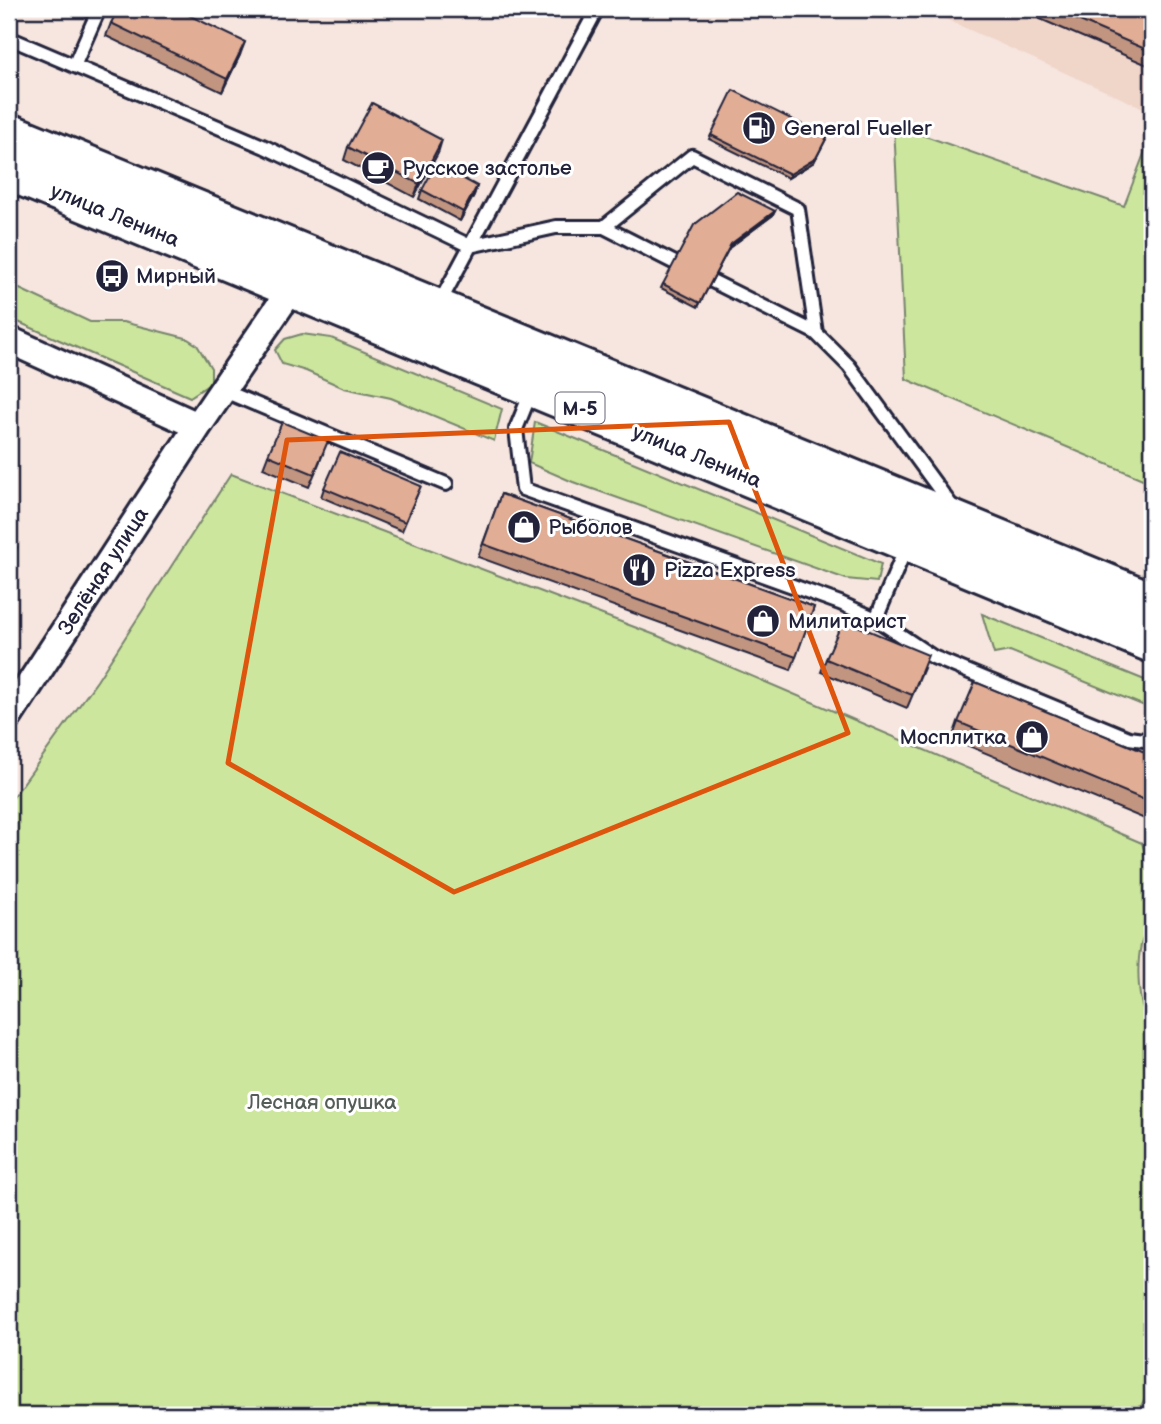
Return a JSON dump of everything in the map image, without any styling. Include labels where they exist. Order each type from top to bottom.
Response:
[{"type":"main road","name":"улица Ленина","points":[[9,133],[1152,602]]},
{"type":"main road","name":"улица Ленина","points":[[9,171],[1152,643]]},
{"type":"street","name":"Зелёная улица","points":[[9,716],[198,426],[292,288]]},
{"type":"street","points":[[9,340],[198,426]]},
{"type":"lane","points":[[74,66],[99,9]]},
{"type":"lane","points":[[436,309],[597,9]]},
{"type":"lane","points":[[9,38],[265,147],[470,246],[556,227],[604,227],[675,263]]},
{"type":"lane","points":[[604,227],[692,156],[798,209],[816,333]]},
{"type":"lane","points":[[712,281],[816,333],[849,366],[966,525]]},
{"type":"lane","points":[[533,388],[516,429],[523,489],[840,603],[876,619],[933,657],[1129,738],[1152,741]]},
{"type":"lane","points":[[222,390],[446,484]]},
{"type":"lane","points":[[876,619],[907,543]]},
{"type":"highlighted area","points":[[729,422],[848,733],[454,892],[228,763],[287,440]]},
{"type":"shaded area","points":[[923,9],[1152,9],[1152,112]]},
{"type":"green space","points":[[894,125],[1124,206],[1152,133],[1152,483],[906,379]]},
{"type":"green space","points":[[9,284],[90,322],[123,322],[186,338],[197,345],[211,368],[211,383],[190,397],[9,318]]},
{"type":"green space","points":[[302,334],[331,338],[502,409],[494,441],[391,398],[344,388],[306,371],[282,364],[275,350],[285,339]]},
{"type":"green space","points":[[535,422],[881,564],[877,582],[846,579],[573,482],[529,463]]},
{"type":"green space","name":"Лесная опушка","points":[[231,474],[658,636],[1142,843],[1153,891],[1151,913],[1141,945],[1139,963],[1140,998],[1152,1023],[1152,1383],[1137,1415],[9,1415],[9,803],[97,681]]},
{"type":"green space","points":[[982,614],[1152,683],[1152,709],[1010,651],[994,654]]},
{"type":"building","points":[[118,9],[176,9],[245,42],[227,79],[111,23]]},
{"type":"building","points":[[1052,9],[1152,9],[1152,52]]},
{"type":"building","points":[[733,90],[827,137],[816,158],[790,174],[711,135]]},
{"type":"building","points":[[372,103],[442,140],[419,184],[348,147]]},
{"type":"building","points":[[436,164],[477,186],[463,212],[422,190]]},
{"type":"building","points":[[737,192],[775,211],[731,244],[700,303],[663,284],[694,225]]},
{"type":"building","points":[[282,422],[328,441],[314,474],[268,455]]},
{"type":"building","points":[[340,452],[421,486],[405,522],[324,488]]},
{"type":"building","points":[[501,494],[814,607],[796,657],[483,544]]},
{"type":"building","points":[[9,541],[17,547],[9,559]]},
{"type":"building","points":[[843,620],[928,655],[912,695],[826,659]]},
{"type":"building","points":[[975,682],[1152,755],[1152,803],[958,722]]},
{"type":"place","name":"General Fueller","points":[[759,128]]},
{"type":"place","name":"Русское застолье","points":[[378,168]]},
{"type":"place","name":"Мирный","points":[[112,276]]},
{"type":"place","name":"Рыболов","points":[[524,527]]},
{"type":"place","name":"Pizza Express","points":[[639,570]]},
{"type":"place","name":"Милитарист","points":[[763,621]]},
{"type":"place","name":"Мосплитка","points":[[1032,737]]}]
